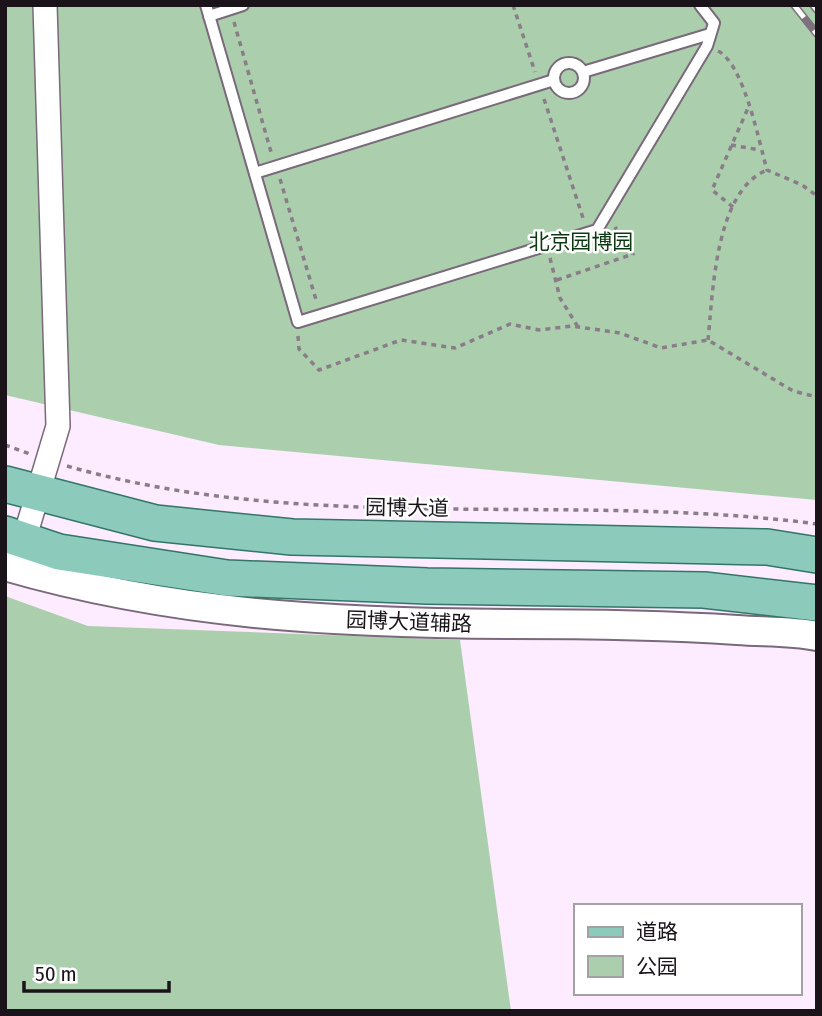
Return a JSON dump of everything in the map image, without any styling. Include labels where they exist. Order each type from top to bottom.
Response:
[{"type":"main road","name":"园博大道","points":[[5,484],[44,477],[155,523],[292,537],[739,546],[817,555]]},
{"type":"main road","points":[[12,553],[59,552],[227,578],[427,586],[704,590],[817,603]]},
{"type":"street","points":[[12,553],[44,477],[58,426],[45,5]]},
{"type":"street","name":"园博大道辅路","points":[[12,553],[54,580],[177,605],[262,616],[417,623],[663,625],[817,636]]},
{"type":"street","points":[[663,625],[664,589]]},
{"type":"lane","points":[[243,5],[207,11],[298,322],[597,230],[707,46],[714,23],[700,5]]},
{"type":"lane","points":[[583,72],[710,34]]},
{"type":"lane","points":[[566,63],[575,64],[583,72],[582,85],[574,92],[560,89],[554,80],[555,71],[566,63]]},
{"type":"lane","points":[[255,173],[554,80]]},
{"type":"path","points":[[513,5],[587,233]]},
{"type":"path","points":[[707,46],[726,55],[740,82],[767,170]]},
{"type":"path","points":[[733,207],[712,190],[748,107]]},
{"type":"path","points":[[731,145],[761,150]]},
{"type":"path","points":[[708,340],[713,267],[733,207],[753,176],[767,170],[802,185],[817,196]]},
{"type":"path","points":[[557,280],[634,254],[606,214]]},
{"type":"path","points":[[560,252],[550,256],[560,298],[578,327]]},
{"type":"path","points":[[298,322],[299,349],[319,370],[401,340],[455,348],[510,324],[539,330],[578,327],[620,333],[661,348],[708,340],[793,391],[817,397]]},
{"type":"path","name":"园博大道","points":[[5,445],[44,477],[127,484],[317,507],[667,512],[817,524]]},
{"type":"green space","name":"北京园博园","points":[[5,5],[817,5],[817,500],[219,445],[5,395]]},
{"type":"green space","points":[[5,596],[88,626],[460,640],[511,1011],[5,1011]]},
{"type":"railway","points":[[794,5],[817,34]]},
{"type":"railway","points":[[813,5],[817,10]]}]
